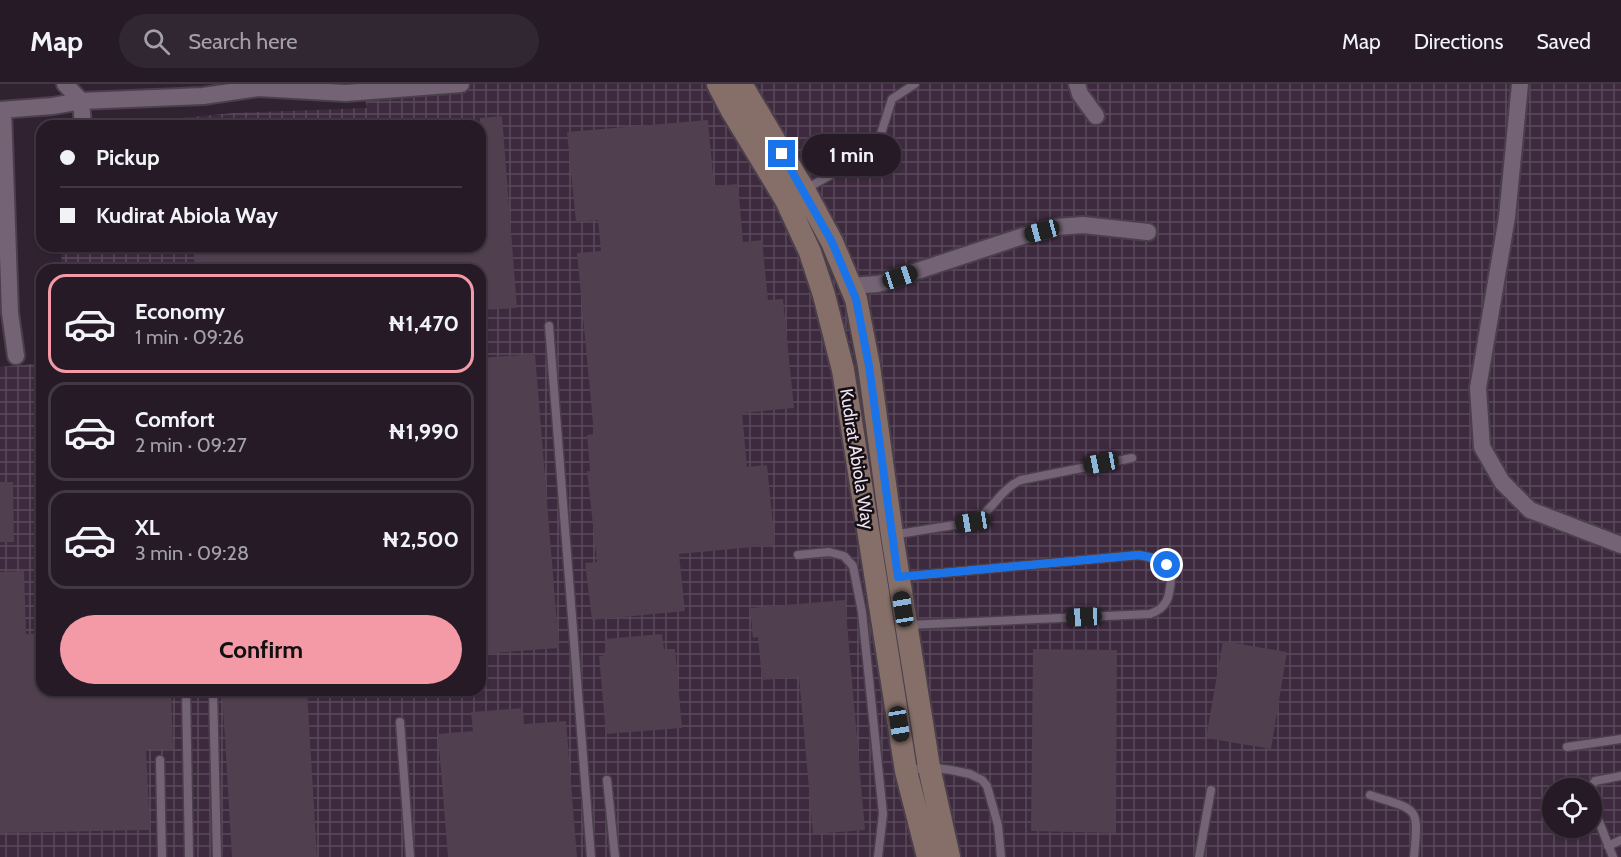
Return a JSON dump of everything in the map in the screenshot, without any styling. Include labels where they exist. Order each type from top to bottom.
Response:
[{"type":"main road","name":"Kudirat Abiola Way","points":[[718,84],[786,200],[810,252],[824,295],[843,370],[906,771],[928,857]]},
{"type":"main road","name":"Kudirat Abiola Way","points":[[741,84],[832,242],[856,299],[869,366],[898,577],[929,767],[948,857]]},
{"type":"street","points":[[65,84],[81,101],[83,120]]},
{"type":"street","points":[[16,356],[5,313],[2,110],[81,101],[203,96],[258,88],[461,84]]},
{"type":"street","points":[[1077,84],[1080,94],[1096,116]]},
{"type":"street","points":[[1521,84],[1507,217],[1478,388],[1482,447],[1502,482],[1530,510],[1621,545]]},
{"type":"street","points":[[850,286],[878,284],[1057,226],[1083,225],[1148,232]]},
{"type":"lane","points":[[804,190],[871,152],[878,143],[892,99],[915,84]]},
{"type":"lane","points":[[549,326],[591,857]]},
{"type":"lane","points":[[892,535],[973,522],[982,517],[1006,489],[1021,480],[1131,458]]},
{"type":"lane","points":[[798,555],[829,552],[844,556],[853,566],[862,612],[883,814],[878,857]]},
{"type":"lane","points":[[898,577],[1139,555],[1155,558],[1167,565],[1173,572],[1168,602],[1150,614],[906,625]]},
{"type":"lane","points":[[186,696],[189,857]]},
{"type":"lane","points":[[213,696],[217,857]]},
{"type":"lane","points":[[400,722],[410,857]]},
{"type":"lane","points":[[1567,747],[1621,740]]},
{"type":"lane","points":[[160,760],[162,857]]},
{"type":"lane","points":[[906,771],[929,767],[970,774],[982,780],[987,786],[998,825],[1001,857]]},
{"type":"lane","points":[[1602,780],[1621,776]]},
{"type":"lane","points":[[607,780],[615,857]]},
{"type":"lane","points":[[1199,857],[1211,790]]},
{"type":"lane","points":[[1370,795],[1410,809],[1415,814],[1417,824],[1414,857]]},
{"type":"lane","points":[[1602,830],[1612,857]]},
{"type":"lane","points":[[1608,846],[1621,840]]},
{"type":"shaded area","points":[[362,84],[1621,84],[1621,857],[0,857],[0,367],[36,364],[36,696],[486,696],[486,264],[62,264],[61,252],[486,252],[486,120],[162,120],[233,113],[367,108]]},
{"type":"building","points":[[502,116],[517,308],[486,310],[486,264],[194,264],[194,252],[486,252],[486,120],[480,120],[480,118]]},
{"type":"building","points":[[708,120],[714,186],[738,184],[743,242],[762,240],[768,300],[783,299],[794,408],[742,413],[747,467],[767,465],[775,545],[679,554],[685,611],[592,620],[585,563],[597,562],[587,471],[590,471],[587,435],[594,434],[577,253],[601,251],[598,220],[576,222],[567,132]]},
{"type":"building","points":[[535,354],[559,648],[486,654],[486,358]]},
{"type":"building","points":[[0,482],[13,482],[14,542],[0,542]]},
{"type":"building","points":[[24,571],[26,634],[36,633],[36,696],[171,696],[173,749],[146,749],[150,830],[0,833],[0,572]]},
{"type":"building","points":[[845,600],[865,830],[813,834],[799,677],[762,680],[758,637],[753,638],[750,608]]},
{"type":"building","points":[[662,634],[664,649],[675,649],[682,728],[606,734],[599,656],[606,655],[605,639]]},
{"type":"building","points":[[1223,641],[1287,652],[1271,749],[1206,738]]},
{"type":"building","points":[[1033,649],[1117,650],[1116,833],[1031,831]]},
{"type":"building","points":[[222,696],[307,696],[317,857],[232,857]]},
{"type":"building","points":[[523,708],[524,724],[566,721],[577,857],[448,857],[438,734],[473,731],[471,712]]},
{"type":"route","points":[[782,154],[832,242],[856,299],[869,366],[898,577],[1139,555],[1155,558],[1167,565]]}]
